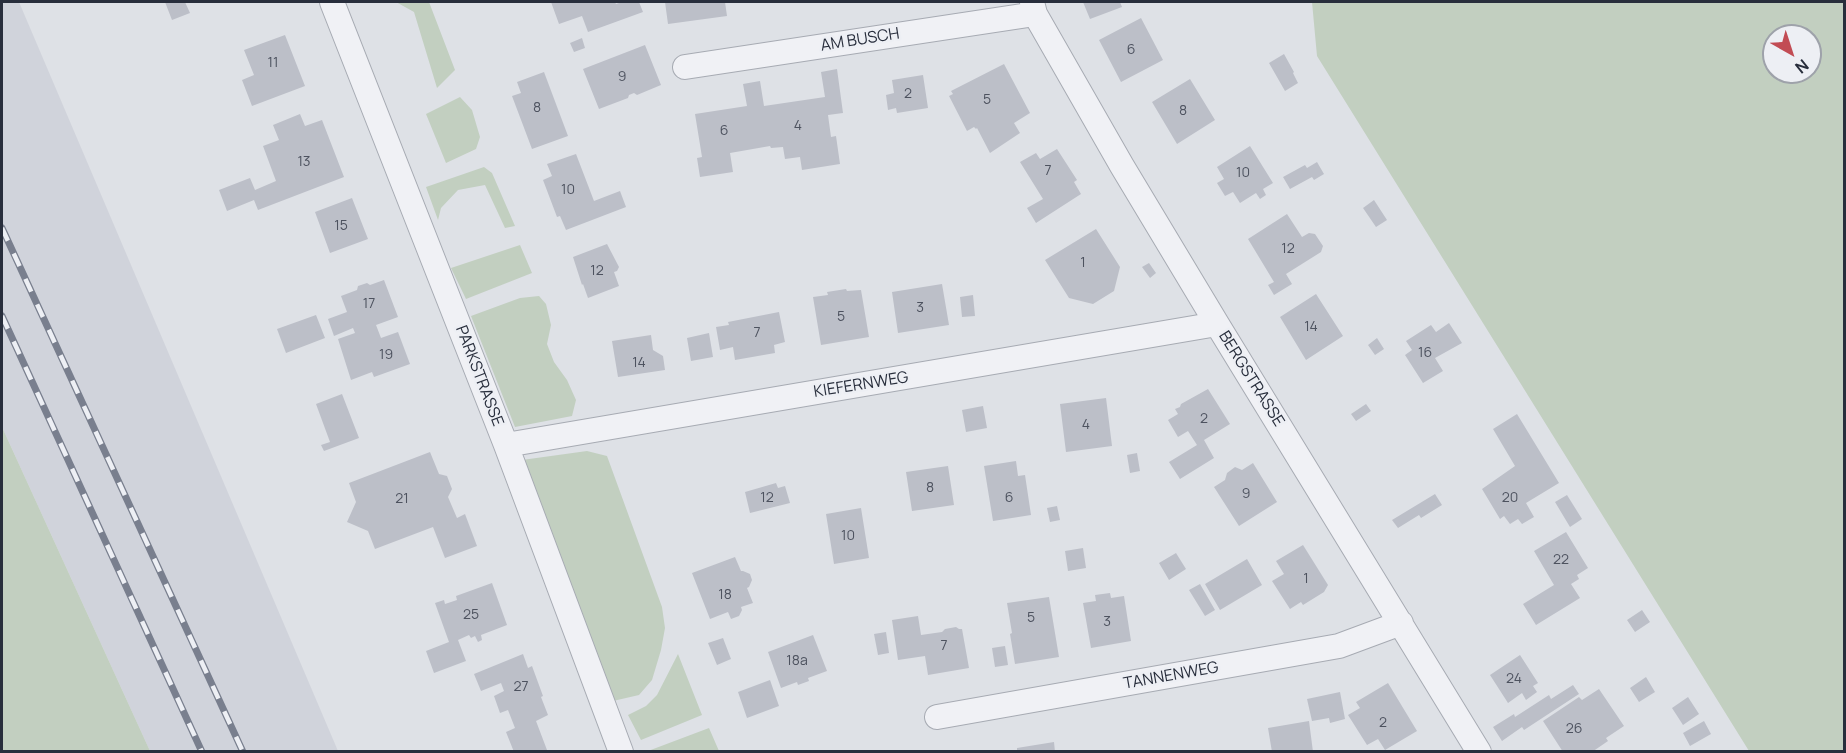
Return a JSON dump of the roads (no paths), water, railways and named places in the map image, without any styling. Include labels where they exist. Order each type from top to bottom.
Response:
[{"type":"street","name":"PARKSTRASSE","points":[[332,2],[506,445],[621,752]]},
{"type":"street","name":"AM BUSCH","points":[[685,67],[1034,8]]},
{"type":"street","name":"BERGSTRASSE","points":[[1034,8],[1122,166],[1479,752]]},
{"type":"street","name":"KIEFERNWEG","points":[[506,445],[1217,324]]},
{"type":"street","name":"TANNENWEG","points":[[937,717],[1339,646],[1401,623]]},
{"type":"railway","points":[[2,228],[243,752]]},
{"type":"railway","points":[[2,316],[202,752]]}]
